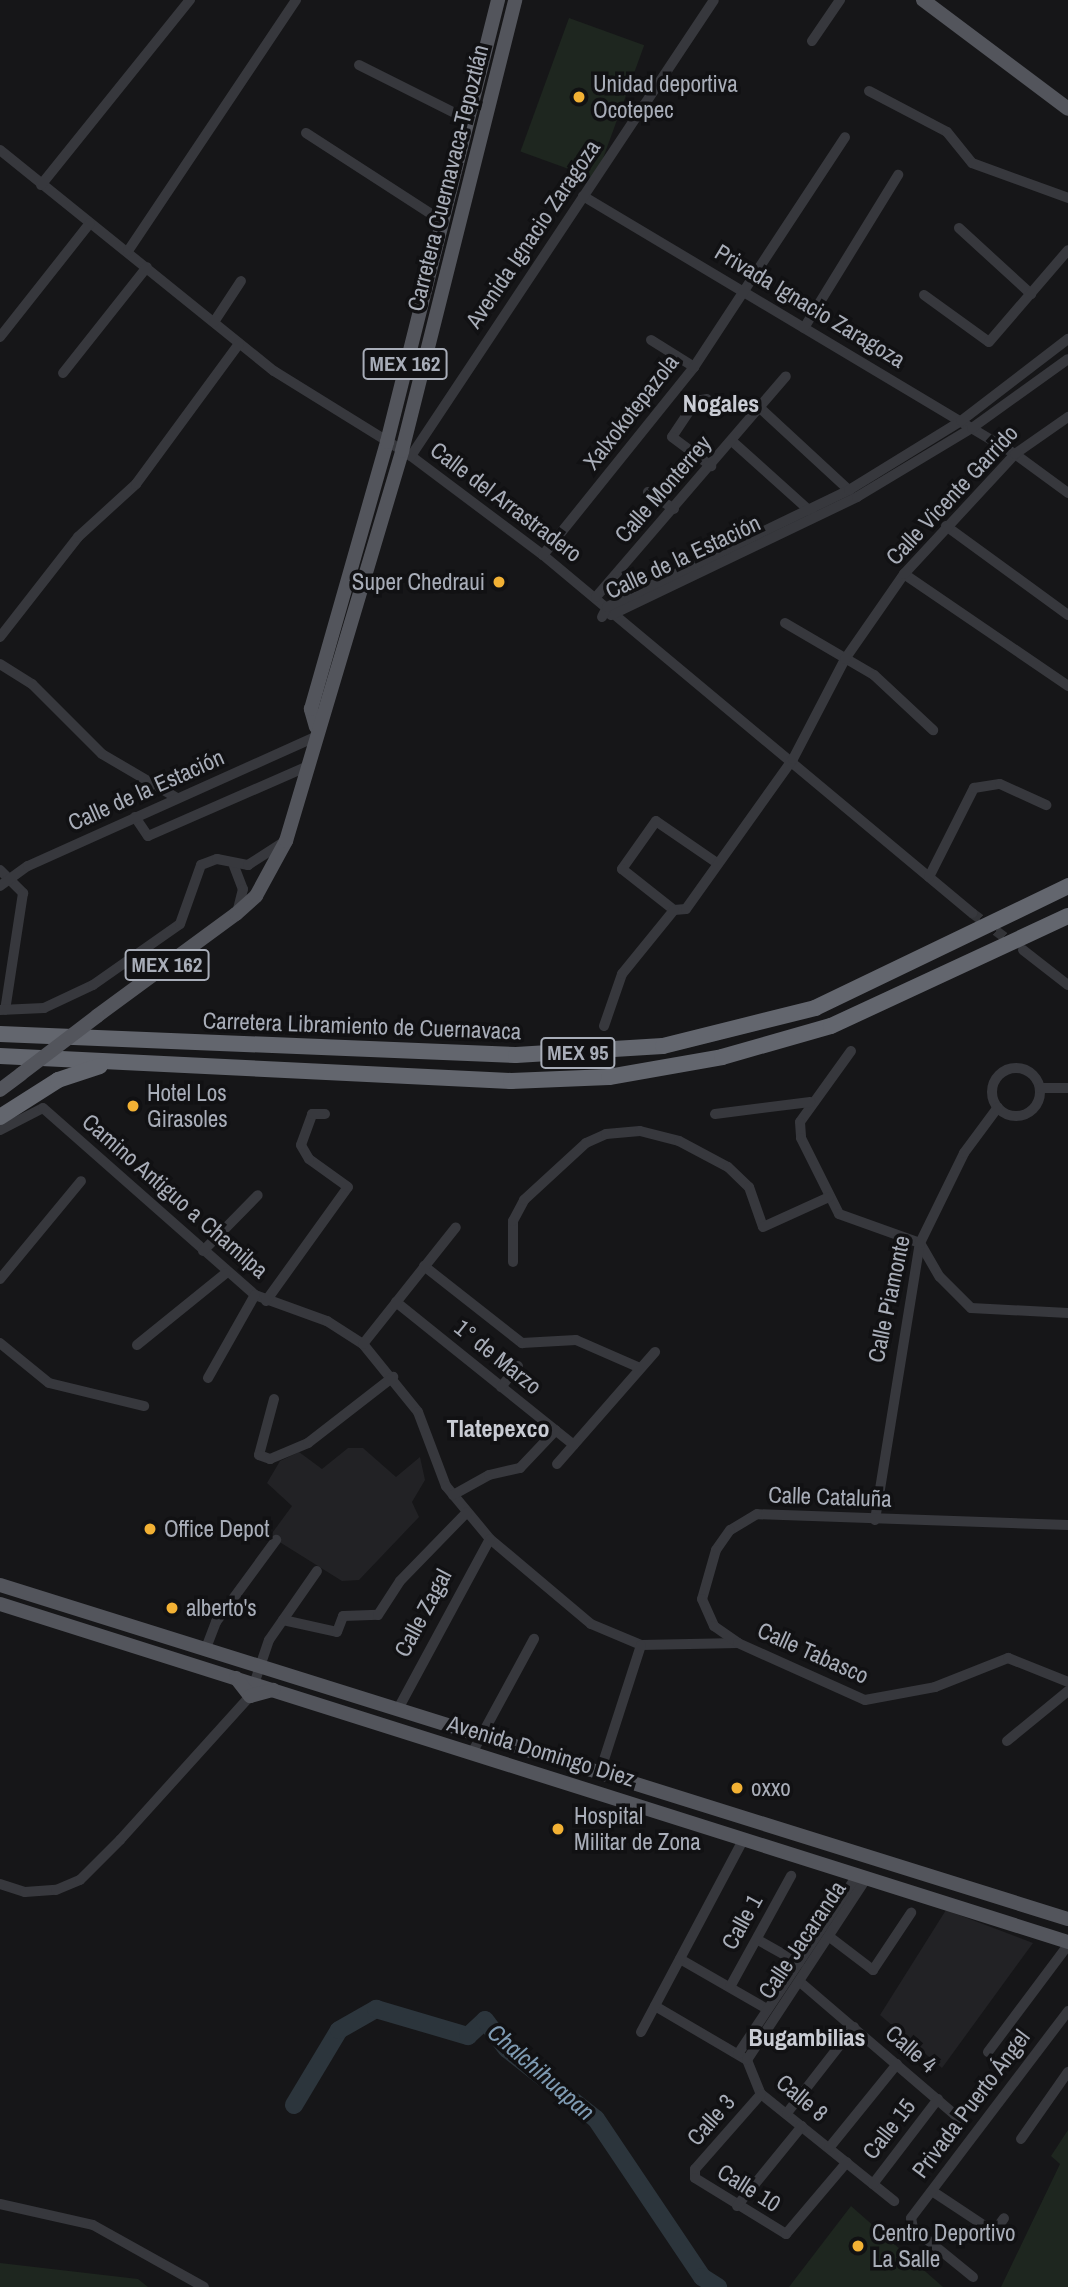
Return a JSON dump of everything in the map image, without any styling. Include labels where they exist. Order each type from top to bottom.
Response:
[{"type":"highway","name":"Carretera Libramiento de Cuernavaca","points":[[0,1034],[516,1055],[663,1046],[825,1003],[1068,886]]},
{"type":"highway","name":"Carretera Libramiento de Cuernavaca","points":[[0,1056],[141,1061],[511,1082],[671,1068],[861,1015],[1068,916]]},
{"type":"highway","points":[[0,1117],[77,1071],[141,1061]]},
{"type":"main road","name":"Carretera Cuernavaca-Tepoztlán","points":[[314,732],[311,709],[387,442],[498,0]]},
{"type":"main road","name":"Carretera Cuernavaca-Tepoztlán","points":[[314,732],[337,678],[407,453],[515,0]]},
{"type":"main road","points":[[923,0],[1068,109]]},
{"type":"main road","name":"MEX 162","points":[[0,1090],[236,914],[256,896],[286,841],[314,732]]},
{"type":"main road","name":"Avenida Domingo Diez","points":[[0,1585],[1068,1919]]},
{"type":"main road","name":"Avenida Domingo Diez","points":[[0,1604],[235,1678],[253,1690],[274,1690],[1068,1943]]},
{"type":"main road","points":[[709,1828],[715,1809]]},
{"type":"street","points":[[41,186],[190,0]]},
{"type":"street","points":[[128,251],[296,0]]},
{"type":"street","name":"Avenida Ignacio Zaragoza","points":[[407,453],[714,0]]},
{"type":"street","points":[[812,41],[840,0]]},
{"type":"street","points":[[359,65],[467,119]]},
{"type":"street","points":[[869,90],[947,132],[972,163],[1068,198]]},
{"type":"street","points":[[306,133],[442,221]]},
{"type":"street","name":"Xalxokotepazola","points":[[543,555],[694,367],[746,292],[845,138]]},
{"type":"street","name":"Calle del Arrastradero","points":[[0,150],[41,186],[148,267],[239,344],[407,453],[543,555],[793,759],[972,913]]},
{"type":"street","points":[[804,328],[898,175]]},
{"type":"street","name":"Privada Ignacio Zaragoza","points":[[583,196],[1015,454],[1068,493]]},
{"type":"street","points":[[0,337],[90,223]]},
{"type":"street","points":[[959,228],[1031,294]]},
{"type":"street","points":[[925,295],[984,343],[1068,250]]},
{"type":"street","points":[[63,373],[148,267]]},
{"type":"street","points":[[214,322],[241,281]]},
{"type":"street","name":"Calle de la Estación","points":[[612,610],[849,490],[961,421],[1068,339]]},
{"type":"street","points":[[651,340],[694,367]]},
{"type":"street","points":[[0,638],[78,537],[136,484],[239,344]]},
{"type":"street","name":"Calle de la Estación","points":[[612,610],[817,517],[972,428],[1068,359]]},
{"type":"street","name":"Calle Monterrey","points":[[596,597],[733,442],[786,376]]},
{"type":"street","points":[[708,399],[696,401],[671,437],[711,466]]},
{"type":"street","points":[[760,408],[849,490]]},
{"type":"street","name":"Calle Vicente Garrido","points":[[674,910],[686,909],[793,759],[845,659],[904,574],[1015,454],[1068,417]]},
{"type":"street","points":[[733,442],[817,517]]},
{"type":"street","points":[[648,492],[674,509]]},
{"type":"street","points":[[946,526],[1068,615]]},
{"type":"street","points":[[904,574],[1068,686]]},
{"type":"street","points":[[785,623],[874,675],[933,730]]},
{"type":"street","points":[[0,664],[32,684],[102,754],[177,798]]},
{"type":"street","name":"Calle de la Estación","points":[[0,886],[135,817],[314,732]]},
{"type":"street","points":[[135,817],[148,836],[306,766]]},
{"type":"street","points":[[929,877],[974,788],[1000,784],[1046,805]]},
{"type":"street","points":[[604,1026],[621,974],[674,910],[622,869],[653,824],[661,823],[717,863]]},
{"type":"street","points":[[0,870],[12,878],[23,893],[2,1010],[69,999],[150,951],[180,924],[201,865],[217,859],[234,866],[259,861],[286,841]]},
{"type":"street","points":[[234,866],[243,889],[236,914]]},
{"type":"street","points":[[1023,950],[1068,985]]},
{"type":"street","points":[[851,1051],[810,1102],[801,1138],[830,1197],[852,1222],[920,1243],[940,1277],[971,1308],[1068,1312]]},
{"type":"street","points":[[1040,1088],[1030,1111],[1013,1116],[998,1107],[993,1091],[1007,1070],[1024,1069],[1040,1088],[1068,1088]]},
{"type":"street","points":[[715,1114],[810,1102]]},
{"type":"street","name":"Calle Piamonte","points":[[875,1520],[920,1243],[964,1153],[998,1107]]},
{"type":"street","name":"Camino Antiguo a Chamilpa","points":[[0,1130],[43,1108],[255,1296],[327,1321],[363,1344],[393,1377],[418,1412],[435,1466],[453,1495],[490,1539],[592,1624],[641,1645]]},
{"type":"street","points":[[266,1301],[348,1187],[309,1159],[302,1145],[312,1114],[325,1114]]},
{"type":"street","points":[[513,1262],[513,1221],[524,1200],[586,1143],[606,1134],[640,1131],[679,1141],[728,1167],[749,1187],[763,1227],[830,1197]]},
{"type":"street","points":[[0,1279],[80,1181]]},
{"type":"street","points":[[203,1251],[258,1195]]},
{"type":"street","points":[[363,1344],[456,1227]]},
{"type":"street","points":[[425,1266],[522,1343],[576,1340],[640,1368]]},
{"type":"street","points":[[137,1345],[226,1273]]},
{"type":"street","points":[[208,1378],[255,1296]]},
{"type":"street","name":"1° de Marzo","points":[[396,1302],[573,1445]]},
{"type":"street","points":[[0,1343],[49,1383],[144,1406]]},
{"type":"street","points":[[556,1464],[655,1352]]},
{"type":"street","points":[[501,1387],[518,1366]]},
{"type":"street","points":[[274,1399],[259,1455],[270,1459],[308,1444],[393,1377]]},
{"type":"street","points":[[453,1495],[489,1475],[520,1468],[556,1430]]},
{"type":"street","points":[[283,1620],[337,1632],[342,1616],[378,1615],[400,1581],[467,1512]]},
{"type":"street","name":"Calle Cataluña","points":[[738,1643],[714,1626],[702,1599],[706,1574],[730,1531],[757,1514],[1068,1525]]},
{"type":"street","name":"Calle Zagal","points":[[398,1709],[490,1539]]},
{"type":"street","points":[[206,1648],[223,1611],[276,1540]]},
{"type":"street","points":[[0,1884],[25,1892],[80,1880],[253,1690],[261,1666],[283,1620],[317,1571]]},
{"type":"street","points":[[472,1754],[534,1639]]},
{"type":"street","points":[[600,1772],[641,1645],[738,1643]]},
{"type":"street","name":"Calle Tabasco","points":[[738,1643],[865,1700],[935,1687],[1008,1658],[1068,1682]]},
{"type":"street","points":[[1007,1741],[1068,1691]]},
{"type":"street","points":[[641,2032],[743,1840]]},
{"type":"street","name":"Calle 1","points":[[730,1987],[758,1940],[791,1875]]},
{"type":"street","name":"Calle Jacaranda","points":[[742,2057],[831,1938],[862,1876]]},
{"type":"street","name":"Calle Jacaranda","points":[[742,2057],[767,2009],[862,1876]]},
{"type":"street","points":[[831,1938],[873,1970],[911,1913]]},
{"type":"street","points":[[758,1940],[799,1963]]},
{"type":"street","points":[[988,2052],[1068,1943]]},
{"type":"street","points":[[680,1959],[767,2009]]},
{"type":"street","name":"Calle 4","points":[[800,1982],[962,2121]]},
{"type":"street","points":[[655,2006],[742,2057]]},
{"type":"street","name":"Privada Puerto Ángel","points":[[973,2277],[909,2223],[1068,2011]]},
{"type":"street","points":[[787,2113],[854,2027]]},
{"type":"street","name":"Calle 8","points":[[742,2057],[761,2094],[894,2201]]},
{"type":"street","points":[[829,2148],[897,2064]]},
{"type":"street","points":[[1021,2140],[1068,2071]]},
{"type":"street","name":"Calle 3","points":[[693,2174],[761,2094]]},
{"type":"street","name":"Calle 15","points":[[873,2184],[938,2099]]},
{"type":"street","points":[[737,2206],[802,2126]]},
{"type":"street","name":"Calle 10","points":[[693,2174],[737,2206],[786,2234],[847,2162]]},
{"type":"street","points":[[932,2191],[994,2232],[1004,2218]]},
{"type":"street","points":[[0,2204],[93,2225],[204,2287]]},
{"type":"shaded area","name":"Unidad deportiva Ocotepec","points":[[569,18],[644,45],[596,179],[520,151]]},
{"type":"shaded area","points":[[348,1448],[363,1448],[396,1477],[420,1457],[425,1480],[412,1502],[419,1517],[359,1580],[342,1581],[270,1536],[292,1506],[267,1483],[280,1461],[299,1452],[322,1469]]},
{"type":"shaded area","points":[[946,1910],[1033,1943],[942,2068],[880,2015]]},
{"type":"shaded area","name":"Centro Deportivo La Salle","points":[[1068,2130],[1068,2287],[1001,2287],[1060,2164],[1051,2156]]},
{"type":"shaded area","name":"Centro Deportivo La Salle","points":[[851,2206],[943,2287],[789,2287]]},
{"type":"shaded area","points":[[0,2263],[138,2279],[148,2287],[0,2287]]},
{"type":"waterway","name":"Chalchihuapan","points":[[294,2105],[339,2030],[376,2009],[468,2036],[485,2020],[507,2049],[596,2119],[702,2277],[718,2287]]},
{"type":"tunnel","points":[[972,913],[1015,945]]},
{"type":"place","name":"Unidad deportiva Ocotepec","points":[[579,97]]},
{"type":"place","name":"Super Chedraui","points":[[499,582]]},
{"type":"place","name":"Hotel Los Girasoles","points":[[133,1106]]},
{"type":"place","name":"Office Depot","points":[[150,1529]]},
{"type":"place","name":"alberto's","points":[[172,1608]]},
{"type":"place","name":"oxxo","points":[[737,1788]]},
{"type":"place","name":"Hospital Militar de Zona","points":[[558,1829]]},
{"type":"place","name":"Centro Deportivo La Salle","points":[[858,2246]]},
{"type":"district","name":"Nogales","points":[[721,404]]},
{"type":"district","name":"Tlatepexco","points":[[498,1429]]},
{"type":"district","name":"Bugambilias","points":[[807,2038]]}]
